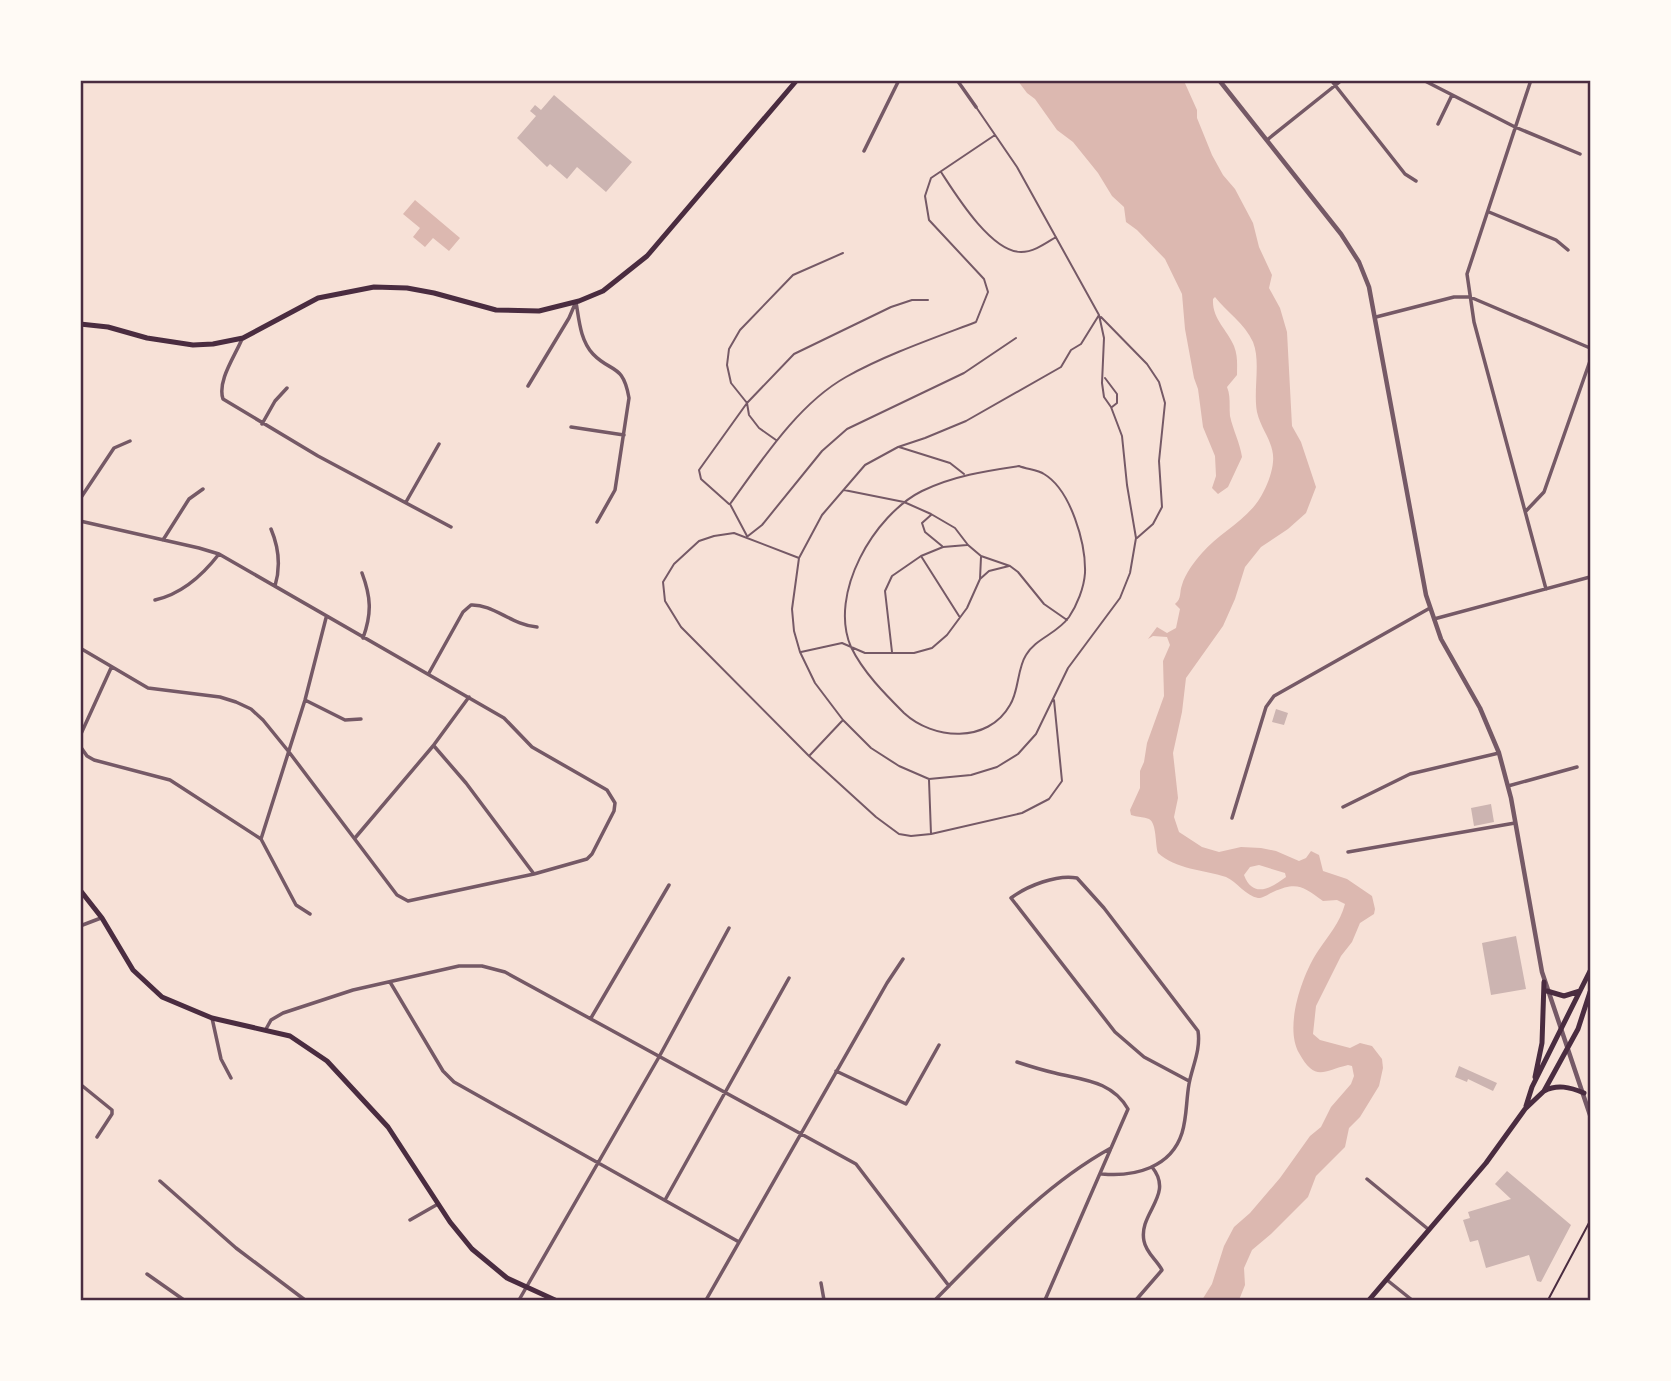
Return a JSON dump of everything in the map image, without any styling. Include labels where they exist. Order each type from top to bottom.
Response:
[{"type":"main road","points":[[80,324],[108,327],[167,342],[193,345],[243,338],[318,298],[374,287],[407,288],[434,293],[495,310],[539,311],[576,302],[603,291],[647,256],[797,80]]},
{"type":"main road","points":[[80,890],[102,918],[133,970],[162,997],[212,1018],[290,1036],[308,1047],[348,1081],[388,1128],[457,1232],[480,1257],[507,1278],[555,1300]]},
{"type":"main road","points":[[1532,1087],[1591,971]]},
{"type":"main road","points":[[1525,1109],[1542,1043],[1544,982]]},
{"type":"main road","points":[[1547,991],[1564,996],[1580,992]]},
{"type":"main road","points":[[1369,1300],[1494,1153],[1525,1109],[1544,1091],[1578,1029],[1591,992]]},
{"type":"main road","points":[[1544,1091],[1560,1087],[1573,1088],[1584,1093]]},
{"type":"street","points":[[864,152],[898,80]]},
{"type":"street","points":[[957,80],[976,107]]},
{"type":"street","points":[[1219,80],[1354,252],[1369,287],[1377,317],[1421,571],[1430,608],[1446,649],[1483,715],[1499,753],[1508,786],[1544,982],[1591,1115]]},
{"type":"street","points":[[1331,80],[1405,174],[1416,181]]},
{"type":"street","points":[[1266,140],[1342,80]]},
{"type":"street","points":[[1423,80],[1515,127],[1580,154]]},
{"type":"street","points":[[1531,80],[1467,274],[1474,322],[1546,589]]},
{"type":"street","points":[[1438,124],[1452,95]]},
{"type":"street","points":[[1488,212],[1556,240],[1568,250]]},
{"type":"street","points":[[1377,317],[1454,297],[1470,297],[1591,348]]},
{"type":"street","points":[[528,386],[576,302]]},
{"type":"street","points":[[576,302],[582,335],[587,346],[593,355],[619,372],[629,398],[615,490],[597,522]]},
{"type":"street","points":[[243,338],[220,392],[223,400],[451,527]]},
{"type":"street","points":[[1526,511],[1544,492],[1591,361]]},
{"type":"street","points":[[262,424],[275,401],[287,388]]},
{"type":"street","points":[[571,427],[624,435]]},
{"type":"street","points":[[80,499],[114,448],[130,442]]},
{"type":"street","points":[[406,502],[439,444]]},
{"type":"street","points":[[163,540],[189,499],[203,489]]},
{"type":"street","points":[[80,521],[219,554],[326,618],[429,673],[504,718],[532,747],[607,790],[615,803],[614,811],[592,854],[579,862],[408,901],[397,895],[263,720],[236,702],[148,688],[80,648]]},
{"type":"street","points":[[271,529],[278,545],[279,572],[275,586]]},
{"type":"street","points":[[155,600],[174,596],[209,567],[219,554]]},
{"type":"street","points":[[362,573],[368,591],[370,620],[363,638]]},
{"type":"street","points":[[1434,619],[1591,578]]},
{"type":"street","points":[[429,673],[463,612],[471,605],[481,605],[522,626],[537,627]]},
{"type":"street","points":[[1232,818],[1266,707],[1274,696],[1430,608]]},
{"type":"street","points":[[261,839],[305,701],[326,618]]},
{"type":"street","points":[[80,736],[111,667]]},
{"type":"street","points":[[355,838],[433,746],[469,697]]},
{"type":"street","points":[[305,701],[345,720],[361,719]]},
{"type":"street","points":[[80,746],[87,756],[94,760],[160,777],[179,785],[261,839],[296,905],[310,914]]},
{"type":"street","points":[[433,746],[466,783],[534,874]]},
{"type":"street","points":[[1342,807],[1410,774],[1499,753]]},
{"type":"street","points":[[1508,786],[1577,766]]},
{"type":"street","points":[[1348,852],[1515,823]]},
{"type":"street","points":[[1102,1174],[1130,1175],[1152,1167],[1169,1155],[1179,1141],[1185,1120],[1189,1081],[1199,1046],[1198,1031],[1083,882],[1077,878],[1063,877],[1031,886],[1011,898],[1115,1032],[1144,1057],[1189,1081]]},
{"type":"street","points":[[591,1018],[669,885]]},
{"type":"street","points":[[80,926],[102,918]]},
{"type":"street","points":[[519,1300],[659,1057],[729,928]]},
{"type":"street","points":[[705,1300],[903,959]]},
{"type":"street","points":[[266,1029],[275,1017],[353,989],[459,966],[494,968],[516,976],[861,1169],[888,1210],[949,1286]]},
{"type":"street","points":[[665,1200],[789,978]]},
{"type":"street","points":[[390,981],[448,1077],[739,1242]]},
{"type":"street","points":[[212,1018],[221,1059],[231,1078]]},
{"type":"street","points":[[836,1071],[905,1104],[940,1045]]},
{"type":"street","points":[[1017,1062],[1101,1084],[1115,1093],[1128,1109],[1045,1300]]},
{"type":"street","points":[[80,1084],[112,1110],[97,1137]]},
{"type":"street","points":[[935,1300],[1053,1187],[1080,1166],[1112,1147]]},
{"type":"street","points":[[1136,1300],[1162,1270],[1143,1240],[1144,1227],[1161,1184],[1159,1175],[1152,1167]]},
{"type":"street","points":[[1367,1179],[1429,1231]]},
{"type":"street","points":[[160,1181],[236,1248],[305,1300]]},
{"type":"street","points":[[410,1220],[438,1204]]},
{"type":"street","points":[[147,1274],[184,1300]]},
{"type":"street","points":[[1387,1280],[1412,1300]]},
{"type":"street","points":[[821,1283],[824,1300]]},
{"type":"lane","points":[[976,107],[1017,167],[1099,314],[1103,326],[1104,397],[1111,407],[1122,436],[1136,538],[1130,573],[1120,598],[1069,667],[1036,734],[1018,754],[997,767],[971,775],[929,779],[899,766],[871,748],[843,720],[815,683],[800,652],[792,609],[799,558],[822,515],[865,466],[898,447],[966,421],[1061,367],[1071,350],[1081,344],[1099,314]]},
{"type":"lane","points":[[730,504],[776,440],[817,398],[845,377],[976,322],[988,292],[984,279],[929,220],[925,196],[931,178],[995,135]]},
{"type":"lane","points":[[940,172],[978,224],[1012,251],[1035,249],[1057,237]]},
{"type":"lane","points":[[776,440],[759,428],[750,415],[747,403],[731,383],[727,365],[729,349],[740,330],[793,275],[843,253]]},
{"type":"lane","points":[[747,537],[730,504],[701,479],[698,470],[747,403],[794,354],[891,307],[912,300],[928,300]]},
{"type":"lane","points":[[1099,314],[1146,364],[1159,382],[1164,403],[1159,461],[1162,507],[1153,523],[1136,538]]},
{"type":"lane","points":[[747,537],[762,525],[822,452],[847,429],[964,373],[1016,338]]},
{"type":"lane","points":[[1103,377],[1107,378],[1117,394],[1117,403],[1111,407]]},
{"type":"lane","points":[[898,447],[950,463],[965,474]]},
{"type":"lane","points":[[1019,467],[1044,473],[1063,492],[1083,548],[1085,575],[1078,601],[1068,620],[1054,633],[1036,643],[1025,656],[1010,706],[995,721],[973,733],[949,735],[922,726],[876,684],[851,646],[845,615],[848,586],[858,560],[904,502],[922,491],[965,474],[1019,467]]},
{"type":"lane","points":[[843,489],[904,502],[931,514],[955,528],[981,556],[1010,566],[1030,584],[1044,604],[1068,620]]},
{"type":"lane","points":[[931,514],[922,523],[925,532],[943,547]]},
{"type":"lane","points":[[799,558],[734,533],[713,536],[699,541],[674,564],[663,582],[665,601],[681,627],[809,756],[898,834],[931,834],[1022,813],[1049,799],[1062,781],[1054,699]]},
{"type":"lane","points":[[892,652],[885,591],[892,576],[921,556],[943,547],[968,545]]},
{"type":"lane","points":[[921,556],[959,617]]},
{"type":"lane","points":[[800,652],[842,643],[865,653],[914,653],[932,648],[947,635],[967,608],[980,579],[981,556]]},
{"type":"lane","points":[[980,579],[989,571],[1010,566]]},
{"type":"lane","points":[[809,756],[843,720]]},
{"type":"lane","points":[[929,779],[931,834]]},
{"type":"path","points":[[1548,1300],[1591,1221]]},
{"type":"shaded area","points":[[1018,81],[1184,81],[1212,155],[1235,189],[1253,223],[1259,247],[1272,275],[1269,288],[1280,308],[1287,332],[1292,426],[1301,442],[1316,487],[1306,513],[1261,547],[1245,567],[1223,626],[1186,678],[1173,753],[1178,798],[1174,817],[1179,832],[1202,847],[1219,852],[1241,847],[1261,848],[1299,861],[1306,858],[1311,851],[1319,855],[1323,871],[1347,879],[1372,896],[1374,914],[1360,923],[1352,942],[1341,956],[1316,1006],[1313,1034],[1320,1040],[1350,1048],[1360,1043],[1372,1046],[1382,1059],[1383,1068],[1379,1086],[1360,1117],[1349,1128],[1345,1147],[1316,1176],[1308,1197],[1252,1250],[1244,1268],[1245,1285],[1239,1300],[1202,1300],[1212,1284],[1224,1246],[1234,1227],[1250,1213],[1280,1178],[1310,1136],[1321,1127],[1331,1107],[1351,1084],[1354,1076],[1352,1066],[1348,1065],[1320,1072],[1310,1068],[1299,1053],[1293,1029],[1297,1001],[1306,973],[1337,923],[1345,904],[1337,900],[1323,901],[1295,886],[1258,898],[1249,895],[1226,877],[1173,863],[1158,853],[1152,821],[1131,815],[1130,810],[1140,788],[1140,771],[1147,743],[1164,696],[1163,661],[1170,645],[1167,637],[1153,636],[1148,639],[1157,627],[1167,633],[1176,628],[1180,609],[1175,604],[1188,572],[1209,546],[1254,506],[1271,471],[1272,449],[1257,412],[1255,350],[1245,329],[1215,297],[1215,312],[1236,353],[1237,375],[1227,387],[1230,416],[1242,457],[1228,487],[1218,494],[1212,488],[1216,476],[1215,456],[1203,427],[1185,329],[1182,294],[1165,259],[1126,222],[1124,207],[1112,196],[1098,173],[1073,142],[1057,130],[1035,99]],"holes":[[[1259,865],[1285,873],[1286,877],[1263,889],[1252,887],[1244,875],[1250,867]]]},
{"type":"shaded area","points":[[415,200],[460,238],[449,251],[433,238],[425,247],[413,237],[420,228],[403,214]]},
{"type":"building","points":[[554,95],[632,162],[606,192],[577,167],[567,179],[550,164],[547,167],[517,138],[536,116],[530,111],[535,105],[541,110]]},
{"type":"building","points":[[1276,709],[1288,713],[1284,725],[1272,722]]},
{"type":"building","points":[[1491,804],[1494,822],[1474,826],[1471,808]]},
{"type":"building","points":[[1516,936],[1526,989],[1491,995],[1482,943]]},
{"type":"building","points":[[1459,1066],[1497,1083],[1493,1091],[1468,1079],[1467,1082],[1455,1077]]},
{"type":"building","points":[[1507,1171],[1571,1225],[1541,1282],[1537,1281],[1529,1255],[1486,1268],[1478,1240],[1470,1242],[1463,1220],[1470,1218],[1468,1212],[1511,1199],[1495,1184]]}]
